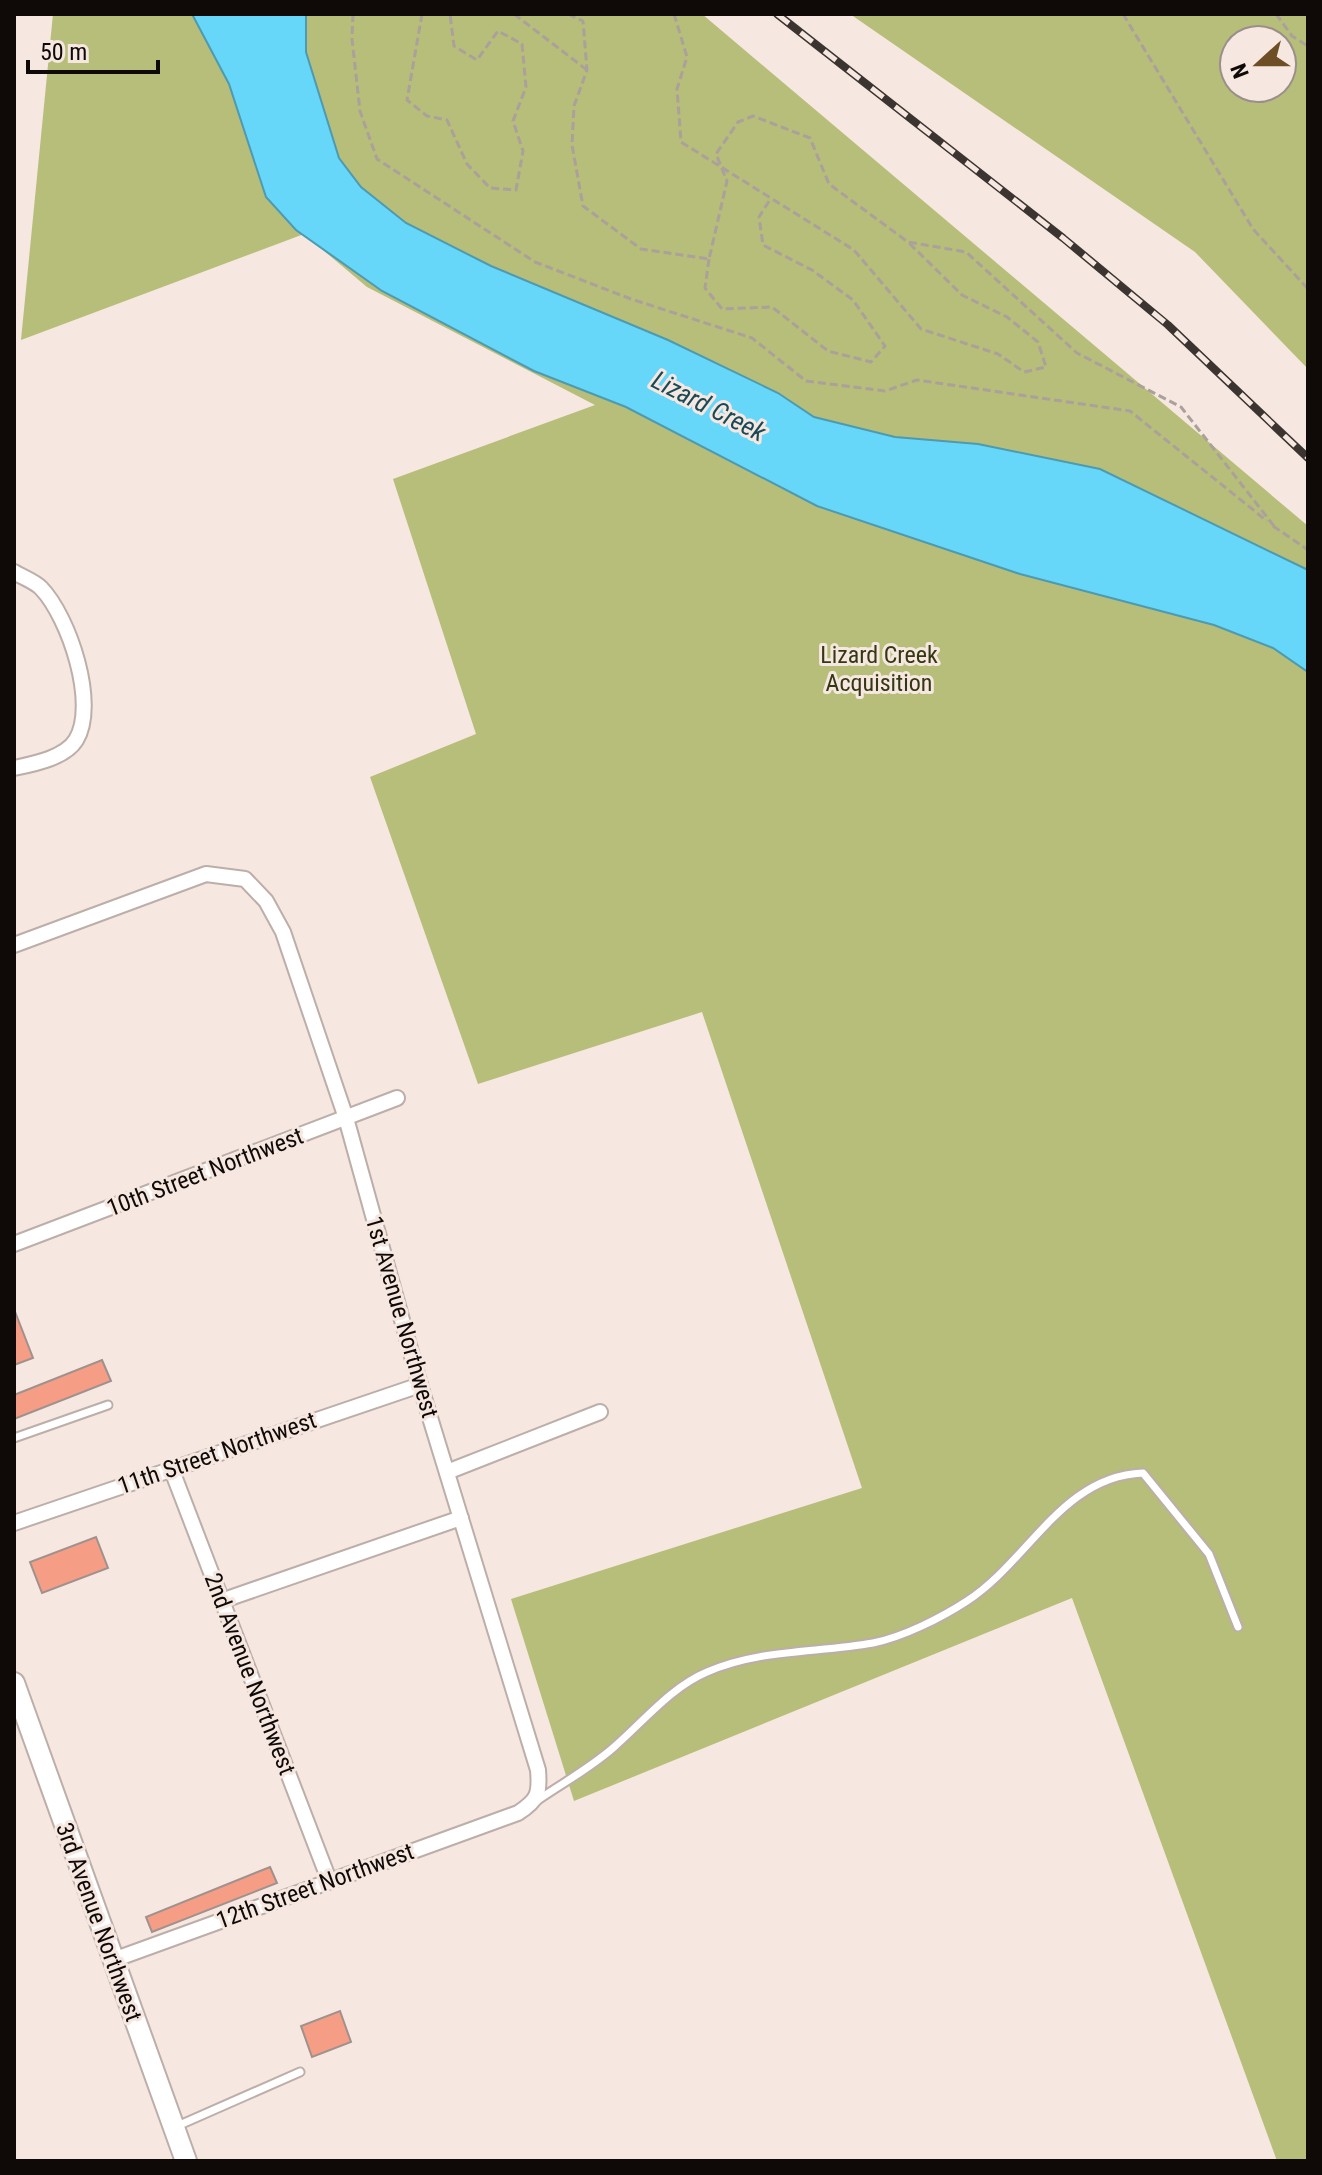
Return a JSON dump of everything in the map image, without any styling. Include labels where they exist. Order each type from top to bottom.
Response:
[{"type":"main road","name":"3rd Avenue Northwest","points":[[14,1683],[186,2161]]},
{"type":"street","points":[[14,572],[40,587],[63,621],[78,662],[83,721],[75,743],[14,768]]},
{"type":"street","name":"1st Avenue Northwest","points":[[14,945],[206,874],[245,879],[266,901],[283,932],[346,1118],[420,1385],[538,1770],[540,1791],[536,1801]]},
{"type":"street","name":"10th Street Northwest","points":[[14,1244],[397,1098]]},
{"type":"street","name":"11th Street Northwest","points":[[14,1523],[420,1385]]},
{"type":"street","points":[[447,1472],[600,1412]]},
{"type":"street","name":"2nd Avenue Northwest","points":[[171,1468],[329,1880]]},
{"type":"street","points":[[221,1601],[461,1518]]},
{"type":"street","name":"12th Street Northwest","points":[[113,1960],[518,1813],[536,1801]]},
{"type":"lane","points":[[14,1438],[108,1405]]},
{"type":"lane","points":[[536,1801],[610,1751],[665,1700],[703,1673],[742,1659],[876,1642],[965,1602],[994,1582],[1069,1501],[1102,1480],[1122,1474],[1143,1473],[1209,1554],[1238,1627]]},
{"type":"lane","points":[[173,2128],[300,2072]]},
{"type":"path","points":[[353,14],[352,39],[360,111],[377,159],[535,262],[752,338],[806,381],[885,391],[917,380],[1130,411],[1308,550]]},
{"type":"path","points":[[422,14],[407,100],[427,116],[447,120],[467,164],[490,188],[516,190],[523,151],[513,121],[526,87],[522,44],[498,31],[477,60],[454,46],[450,14]]},
{"type":"path","points":[[514,14],[587,70]]},
{"type":"path","points":[[568,14],[583,21],[587,70],[574,106],[572,145],[583,206],[641,249],[709,259]]},
{"type":"path","points":[[674,14],[687,57],[677,89],[681,142],[722,169],[772,197],[854,250],[921,329],[998,354],[1024,372],[1046,367],[1038,342],[1007,317],[962,295],[908,242],[829,184],[810,138],[753,116],[738,122],[716,154],[722,169],[727,181],[705,288],[722,309],[772,307],[828,351],[871,362],[885,346],[853,300],[812,270],[763,245],[759,217],[772,197]]},
{"type":"path","points":[[1123,14],[1253,229],[1308,289]]},
{"type":"path","points":[[1276,14],[1292,36],[1308,46]]},
{"type":"path","points":[[908,242],[966,252],[1077,353],[1181,407],[1274,526]]},
{"type":"green space","name":"Lizard Creek Acquisition","points":[[53,14],[702,14],[1308,526],[1308,2161],[1277,2161],[1072,1598],[574,1801],[511,1599],[862,1488],[702,1012],[478,1084],[370,777],[476,734],[393,479],[595,405],[367,287],[304,234],[21,340]]},
{"type":"green space","points":[[850,14],[1308,14],[1308,369],[1195,252]]},
{"type":"water","name":"Lizard Creek","points":[[192,14],[306,14],[306,52],[339,158],[361,187],[406,223],[491,266],[668,340],[778,393],[814,417],[895,437],[978,444],[1100,469],[1308,570],[1308,672],[1273,648],[1214,625],[1020,574],[817,506],[626,407],[534,371],[382,291],[296,230],[266,197],[229,84]]},
{"type":"building","points":[[14,1309],[33,1358],[14,1365]]},
{"type":"building","points":[[102,1360],[111,1381],[14,1419],[14,1395]]},
{"type":"building","points":[[96,1537],[108,1568],[42,1593],[30,1562]]},
{"type":"building","points":[[270,1867],[277,1883],[152,1932],[146,1917]]},
{"type":"building","points":[[340,2011],[351,2042],[312,2057],[301,2026]]},
{"type":"railway","points":[[777,14],[1063,238],[1168,325],[1308,458]]}]
